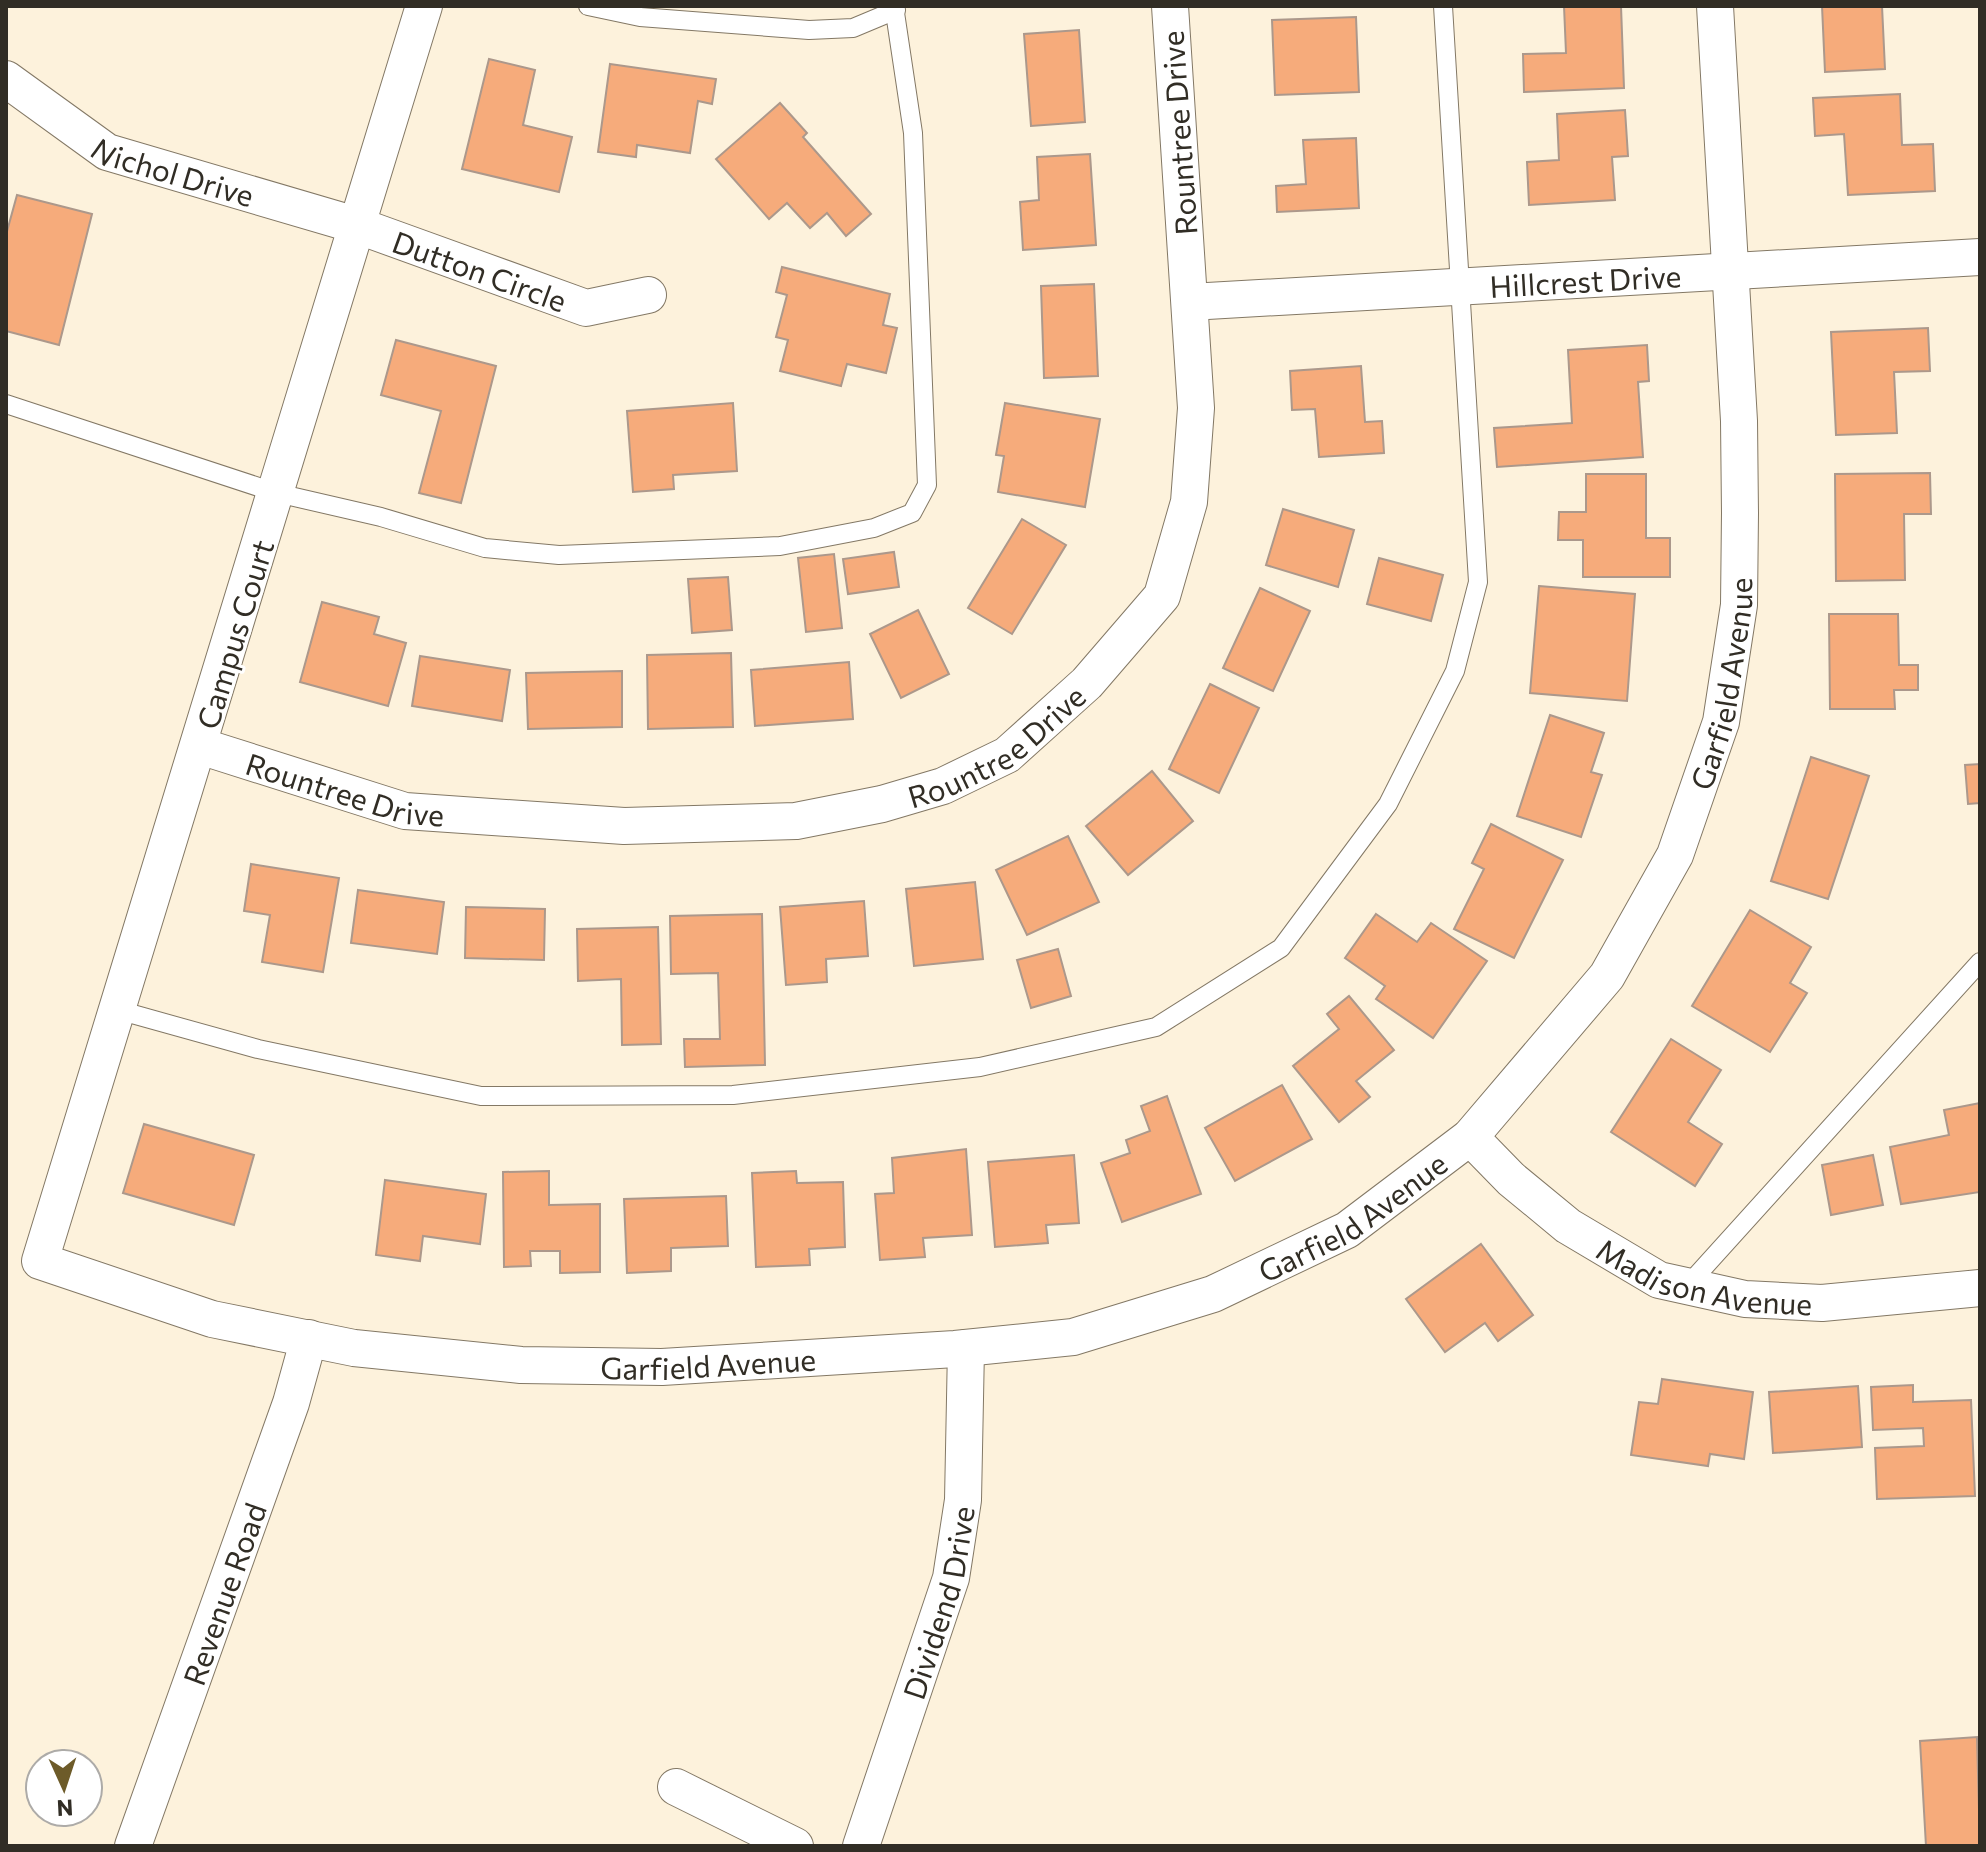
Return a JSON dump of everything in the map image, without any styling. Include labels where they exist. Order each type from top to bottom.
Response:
[{"type":"street","name":"Campus Court","points":[[40,1261],[424,6]]},
{"type":"street","name":"Rountree Drive","points":[[200,746],[405,811],[499,820],[624,826],[796,821],[882,804],[943,786],[1007,755],[1087,683],[1162,596],[1189,502],[1196,408],[1170,6]]},
{"type":"street","name":"Garfield Avenue","points":[[40,1261],[212,1319],[354,1348],[521,1365],[662,1367],[966,1348],[1073,1337],[1213,1294],[1347,1230],[1470,1137],[1607,976],[1675,855],[1721,722],[1739,590],[1739,421],[1715,6]]},
{"type":"street","name":"Nichol Drive","points":[[6,79],[107,152],[359,226]]},
{"type":"street","name":"Dutton Circle","points":[[359,226],[586,308],[648,295]]},
{"type":"street","name":"Hillcrest Drive","points":[[1190,302],[1980,257]]},
{"type":"street","name":"Madison Avenue","points":[[1470,1137],[1511,1179],[1568,1226],[1659,1280],[1745,1299],[1822,1303],[1980,1288]]},
{"type":"street","name":"Revenue Road","points":[[133,1846],[282,1428],[309,1338]]},
{"type":"street","name":"Dividend Drive","points":[[861,1846],[941,1615],[959,1541],[966,1450],[966,1348]]},
{"type":"street","points":[[676,1787],[795,1846]]},
{"type":"lane","points":[[6,404],[277,493],[381,517],[485,548],[559,555],[780,546],[874,528],[912,513],[927,485],[913,133],[895,8],[853,28],[809,30],[640,17],[588,6]]},
{"type":"lane","points":[[118,1010],[258,1049],[481,1096],[733,1095],[980,1067],[1156,1027],[1281,948],[1388,804],[1455,671],[1478,582],[1443,6]]},
{"type":"lane","points":[[1687,1286],[1980,962]]},
{"type":"building","points":[[1564,6],[1621,6],[1624,88],[1524,92],[1523,54],[1566,53]]},
{"type":"building","points":[[1822,6],[1882,6],[1885,69],[1825,72]]},
{"type":"building","points":[[1356,17],[1359,92],[1275,95],[1272,20]]},
{"type":"building","points":[[1079,30],[1085,122],[1031,126],[1024,34]]},
{"type":"building","points":[[489,59],[535,70],[523,125],[572,137],[559,192],[462,169]]},
{"type":"building","points":[[610,64],[716,79],[712,104],[698,101],[690,153],[637,145],[636,157],[598,152]]},
{"type":"building","points":[[1900,94],[1902,145],[1933,144],[1935,191],[1848,195],[1844,134],[1815,136],[1813,98]]},
{"type":"building","points":[[780,103],[807,133],[803,137],[871,214],[846,236],[827,213],[810,228],[787,203],[769,219],[716,159]]},
{"type":"building","points":[[1625,110],[1628,156],[1612,157],[1615,200],[1529,205],[1527,162],[1559,160],[1557,114]]},
{"type":"building","points":[[1356,138],[1359,208],[1277,212],[1276,186],[1306,184],[1303,140]]},
{"type":"building","points":[[1090,154],[1096,245],[1023,250],[1020,202],[1039,200],[1037,157]]},
{"type":"building","points":[[17,195],[92,214],[59,345],[6,331],[6,235]]},
{"type":"building","points":[[782,267],[890,294],[883,325],[897,328],[886,373],[847,364],[841,386],[780,371],[788,340],[776,337],[787,295],[776,292]]},
{"type":"building","points":[[1094,284],[1098,376],[1044,378],[1041,286]]},
{"type":"building","points":[[1928,328],[1930,371],[1894,372],[1897,433],[1836,435],[1831,332]]},
{"type":"building","points":[[396,340],[496,366],[461,503],[419,493],[441,411],[381,395]]},
{"type":"building","points":[[1647,345],[1649,381],[1638,382],[1643,457],[1497,467],[1494,428],[1572,423],[1568,350]]},
{"type":"building","points":[[1361,366],[1365,422],[1382,421],[1384,453],[1319,457],[1315,409],[1292,410],[1290,371]]},
{"type":"building","points":[[733,403],[737,471],[673,475],[674,489],[633,492],[627,411]]},
{"type":"building","points":[[1005,403],[1100,419],[1085,507],[998,492],[1004,456],[996,455]]},
{"type":"building","points":[[1930,473],[1931,514],[1904,514],[1905,580],[1836,581],[1835,474]]},
{"type":"building","points":[[1586,474],[1646,474],[1646,538],[1670,538],[1670,577],[1583,577],[1583,540],[1558,540],[1559,512],[1586,512]]},
{"type":"building","points":[[1283,509],[1354,530],[1338,587],[1266,565]]},
{"type":"building","points":[[1022,519],[1066,545],[1012,634],[968,608]]},
{"type":"building","points":[[894,552],[899,587],[848,594],[843,559]]},
{"type":"building","points":[[834,554],[842,628],[806,632],[798,558]]},
{"type":"building","points":[[1379,558],[1443,575],[1431,621],[1367,604]]},
{"type":"building","points":[[728,577],[732,630],[692,633],[688,579]]},
{"type":"building","points":[[1539,586],[1635,594],[1627,701],[1530,693]]},
{"type":"building","points":[[1260,588],[1310,611],[1273,691],[1223,668]]},
{"type":"building","points":[[322,602],[379,617],[374,634],[406,643],[388,706],[300,682]]},
{"type":"building","points":[[918,610],[949,674],[901,698],[870,634]]},
{"type":"building","points":[[1829,614],[1898,614],[1899,665],[1918,665],[1918,690],[1894,690],[1895,709],[1830,709]]},
{"type":"building","points":[[731,653],[733,727],[648,729],[647,655]]},
{"type":"building","points":[[420,656],[510,670],[502,721],[412,706]]},
{"type":"building","points":[[849,662],[853,719],[755,726],[751,670]]},
{"type":"building","points":[[622,671],[622,727],[528,729],[526,673]]},
{"type":"building","points":[[1210,684],[1259,708],[1219,793],[1169,769]]},
{"type":"building","points":[[1550,715],[1604,733],[1591,772],[1602,775],[1581,837],[1517,816]]},
{"type":"building","points":[[1811,757],[1869,776],[1828,899],[1771,881]]},
{"type":"building","points":[[1980,764],[1980,803],[1968,804],[1965,765]]},
{"type":"building","points":[[1152,771],[1193,821],[1128,875],[1086,826]]},
{"type":"building","points":[[1491,824],[1563,860],[1514,958],[1454,929],[1484,869],[1472,863]]},
{"type":"building","points":[[1068,836],[1099,902],[1027,935],[996,870]]},
{"type":"building","points":[[251,864],[339,878],[323,972],[262,962],[270,915],[244,911]]},
{"type":"building","points":[[975,882],[983,959],[914,966],[906,889]]},
{"type":"building","points":[[358,890],[444,902],[437,954],[351,943]]},
{"type":"building","points":[[864,901],[868,956],[826,959],[827,982],[786,985],[780,907]]},
{"type":"building","points":[[466,907],[545,909],[544,960],[465,958]]},
{"type":"building","points":[[1750,910],[1811,947],[1790,983],[1807,993],[1770,1052],[1692,1006]]},
{"type":"building","points":[[762,914],[765,1065],[685,1067],[684,1039],[720,1039],[718,973],[671,974],[670,916]]},
{"type":"building","points":[[1376,914],[1417,942],[1431,923],[1487,961],[1433,1038],[1376,999],[1385,986],[1345,958]]},
{"type":"building","points":[[658,927],[661,1044],[622,1045],[621,979],[578,981],[577,929]]},
{"type":"building","points":[[1058,949],[1071,996],[1031,1008],[1017,960]]},
{"type":"building","points":[[1349,996],[1394,1050],[1356,1081],[1370,1097],[1339,1122],[1293,1066],[1339,1029],[1327,1014]]},
{"type":"building","points":[[1671,1039],[1721,1070],[1688,1122],[1722,1144],[1695,1186],[1611,1132]]},
{"type":"building","points":[[1282,1085],[1312,1139],[1235,1181],[1205,1128]]},
{"type":"building","points":[[1167,1096],[1201,1194],[1122,1222],[1101,1163],[1130,1153],[1126,1140],[1150,1131],[1141,1106]]},
{"type":"building","points":[[1980,1103],[1980,1192],[1901,1204],[1890,1147],[1949,1135],[1944,1110]]},
{"type":"building","points":[[144,1124],[254,1155],[234,1225],[123,1193]]},
{"type":"building","points":[[966,1149],[972,1235],[923,1238],[925,1257],[880,1260],[875,1194],[894,1193],[892,1158]]},
{"type":"building","points":[[1074,1155],[1079,1223],[1046,1225],[1048,1243],[995,1247],[988,1162]]},
{"type":"building","points":[[1873,1155],[1883,1205],[1831,1215],[1822,1165]]},
{"type":"building","points":[[549,1171],[549,1205],[600,1204],[600,1272],[560,1273],[560,1251],[530,1251],[531,1266],[504,1267],[503,1172]]},
{"type":"building","points":[[796,1171],[797,1183],[843,1182],[845,1247],[809,1249],[810,1265],[756,1267],[752,1173]]},
{"type":"building","points":[[385,1180],[486,1194],[480,1244],[423,1236],[420,1261],[376,1255]]},
{"type":"building","points":[[726,1196],[728,1246],[671,1248],[671,1271],[627,1273],[624,1199]]},
{"type":"building","points":[[1481,1244],[1533,1315],[1498,1341],[1485,1323],[1445,1352],[1406,1299]]},
{"type":"building","points":[[1662,1379],[1753,1392],[1744,1459],[1710,1454],[1708,1466],[1631,1455],[1639,1402],[1658,1404]]},
{"type":"building","points":[[1913,1385],[1913,1402],[1971,1400],[1975,1496],[1877,1499],[1875,1448],[1924,1446],[1923,1428],[1873,1430],[1871,1387]]},
{"type":"building","points":[[1858,1386],[1862,1447],[1773,1453],[1769,1392]]},
{"type":"building","points":[[1977,1737],[1980,1846],[1926,1846],[1920,1741]]}]
